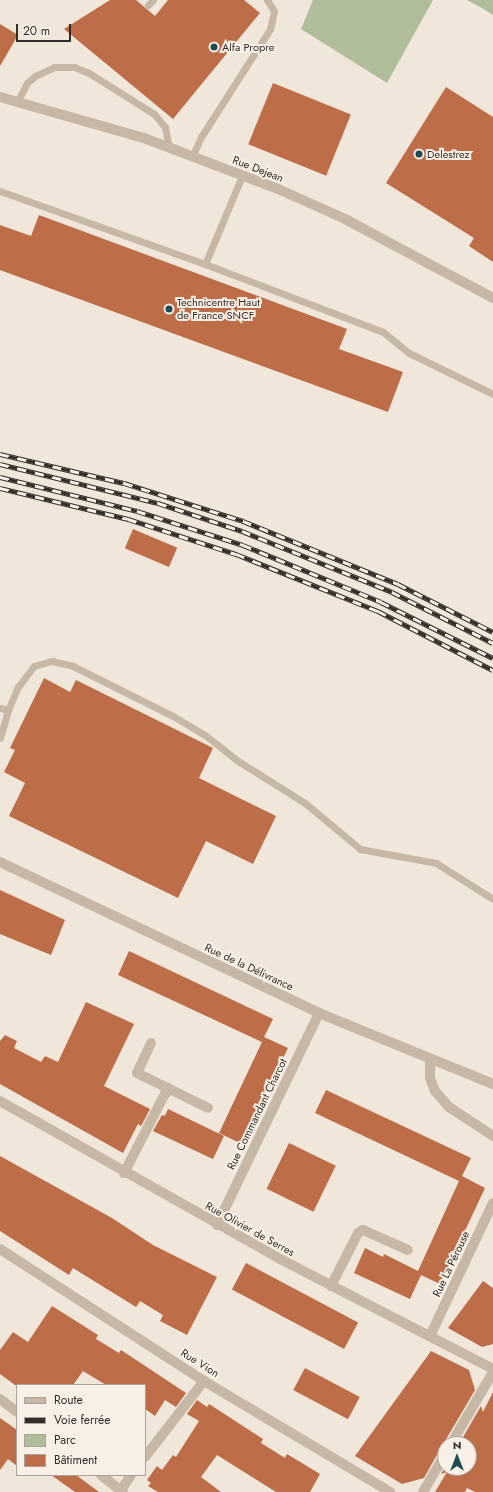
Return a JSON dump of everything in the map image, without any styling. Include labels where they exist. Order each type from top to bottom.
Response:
[{"type":"street","name":"Rue Dejean","points":[[0,97],[137,136],[242,176],[345,219],[493,298]]},
{"type":"street","name":"Rue de la Délivrance","points":[[0,862],[319,1013],[430,1061],[493,1084]]},
{"type":"street","name":"Rue Commandant Charcot","points":[[217,1224],[319,1013]]},
{"type":"street","points":[[151,1043],[137,1073],[208,1108]]},
{"type":"street","points":[[430,1061],[430,1078],[435,1091],[449,1107],[493,1136]]},
{"type":"street","points":[[124,1173],[168,1088]]},
{"type":"street","name":"Rue Olivier de Serres","points":[[0,1101],[124,1173],[331,1286],[493,1369]]},
{"type":"street","name":"Rue La Pérouse","points":[[430,1336],[493,1203]]},
{"type":"street","points":[[331,1286],[358,1233],[363,1230],[408,1250]]},
{"type":"street","name":"Rue Vion","points":[[0,1249],[204,1381],[390,1492]]},
{"type":"street","points":[[456,1436],[493,1372]]},
{"type":"street","points":[[146,1456],[204,1381]]},
{"type":"street","points":[[0,1399],[16,1411]]},
{"type":"street","points":[[423,1492],[437,1468]]},
{"type":"street","points":[[102,1476],[122,1491],[130,1476]]},
{"type":"lane","points":[[192,156],[200,137],[270,29],[274,11],[267,0]]},
{"type":"lane","points":[[17,102],[27,83],[35,76],[54,67],[74,67],[90,73],[154,114],[165,127],[168,148]]},
{"type":"lane","points":[[205,264],[242,176]]},
{"type":"lane","points":[[0,191],[205,264],[383,332],[409,353],[493,394]]},
{"type":"lane","points":[[0,738],[8,710],[18,687],[34,666],[52,661],[73,666],[173,716],[205,735],[238,761],[306,803],[360,849],[436,863],[493,899]]},
{"type":"lane","points":[[0,708],[8,710]]},
{"type":"green space","points":[[313,0],[433,0],[387,83],[301,29]]},
{"type":"green space","points":[[467,0],[493,0],[493,15],[482,8]]},
{"type":"building","points":[[110,0],[136,0],[155,16],[168,0],[244,0],[260,13],[173,119],[64,29]]},
{"type":"building","points":[[0,24],[18,35],[0,66]]},
{"type":"building","points":[[273,83],[351,114],[326,176],[248,144]]},
{"type":"building","points":[[446,87],[493,117],[493,262],[469,246],[474,238],[386,183]]},
{"type":"building","name":"Technicentre Haut de France SNCF","points":[[39,215],[347,329],[339,349],[403,372],[388,412],[0,270],[0,225],[31,236]]},
{"type":"building","points":[[133,529],[177,548],[169,567],[125,548]]},
{"type":"building","points":[[44,678],[70,692],[76,680],[213,748],[199,778],[276,816],[253,864],[206,841],[178,898],[9,816],[25,783],[4,772],[15,750],[10,748]]},
{"type":"building","points":[[0,890],[65,920],[51,955],[0,934]]},
{"type":"building","points":[[129,951],[273,1019],[264,1037],[288,1048],[242,1144],[219,1133],[262,1042],[118,975]]},
{"type":"building","points":[[86,1002],[134,1024],[104,1086],[150,1109],[141,1126],[138,1124],[123,1153],[0,1084],[0,1041],[5,1035],[17,1041],[14,1048],[41,1062],[45,1056],[58,1062]]},
{"type":"building","points":[[326,1090],[471,1158],[462,1176],[485,1188],[440,1284],[421,1275],[410,1299],[354,1273],[365,1248],[383,1257],[384,1254],[418,1271],[459,1181],[315,1113]]},
{"type":"building","points":[[168,1109],[224,1136],[213,1159],[153,1131],[162,1115],[165,1116]]},
{"type":"building","points":[[289,1143],[336,1166],[313,1212],[267,1189]]},
{"type":"building","points":[[0,1156],[112,1218],[153,1245],[217,1277],[187,1335],[160,1321],[163,1315],[140,1301],[136,1307],[73,1268],[69,1275],[0,1231]]},
{"type":"building","points":[[246,1263],[358,1323],[344,1349],[232,1289]]},
{"type":"building","points":[[483,1281],[493,1288],[493,1344],[482,1347],[448,1328]]},
{"type":"building","points":[[52,1306],[98,1335],[96,1339],[119,1353],[121,1350],[186,1393],[176,1407],[165,1400],[155,1416],[146,1410],[146,1384],[104,1384],[83,1371],[74,1384],[15,1385],[0,1374],[0,1350],[13,1332],[28,1342]]},
{"type":"building","points":[[431,1351],[469,1370],[475,1390],[448,1436],[437,1436],[437,1455],[424,1478],[402,1484],[355,1456]]},
{"type":"building","points":[[305,1368],[360,1397],[348,1419],[293,1390]]},
{"type":"building","points":[[493,1392],[493,1492],[475,1492],[467,1488],[465,1492],[435,1492],[445,1476],[477,1476],[477,1436],[464,1436],[481,1406],[483,1412]]},
{"type":"building","points":[[197,1400],[207,1407],[209,1404],[263,1439],[261,1443],[285,1458],[287,1454],[320,1474],[310,1492],[276,1492],[217,1455],[201,1477],[221,1492],[158,1492],[148,1486],[151,1483],[147,1480],[157,1466],[162,1470],[173,1455],[176,1457],[199,1421],[187,1414]]},
{"type":"building","points":[[0,1418],[16,1429],[16,1465],[8,1459],[0,1470]]},
{"type":"building","points":[[52,1476],[77,1476],[99,1492],[75,1492]]},
{"type":"railway","points":[[0,454],[124,483],[243,521],[398,584],[493,632]]},
{"type":"railway","points":[[0,464],[158,503],[242,531],[392,592],[493,643]]},
{"type":"railway","points":[[0,477],[137,511],[243,545],[381,602],[493,658]]},
{"type":"railway","points":[[0,488],[128,519],[236,554],[378,611],[493,670]]},
{"type":"place","name":"Alfa Propre","points":[[214,47]]},
{"type":"place","name":"Delestrez","points":[[419,154]]},
{"type":"place","name":"Technicentre Haut de France SNCF","points":[[169,309]]}]
